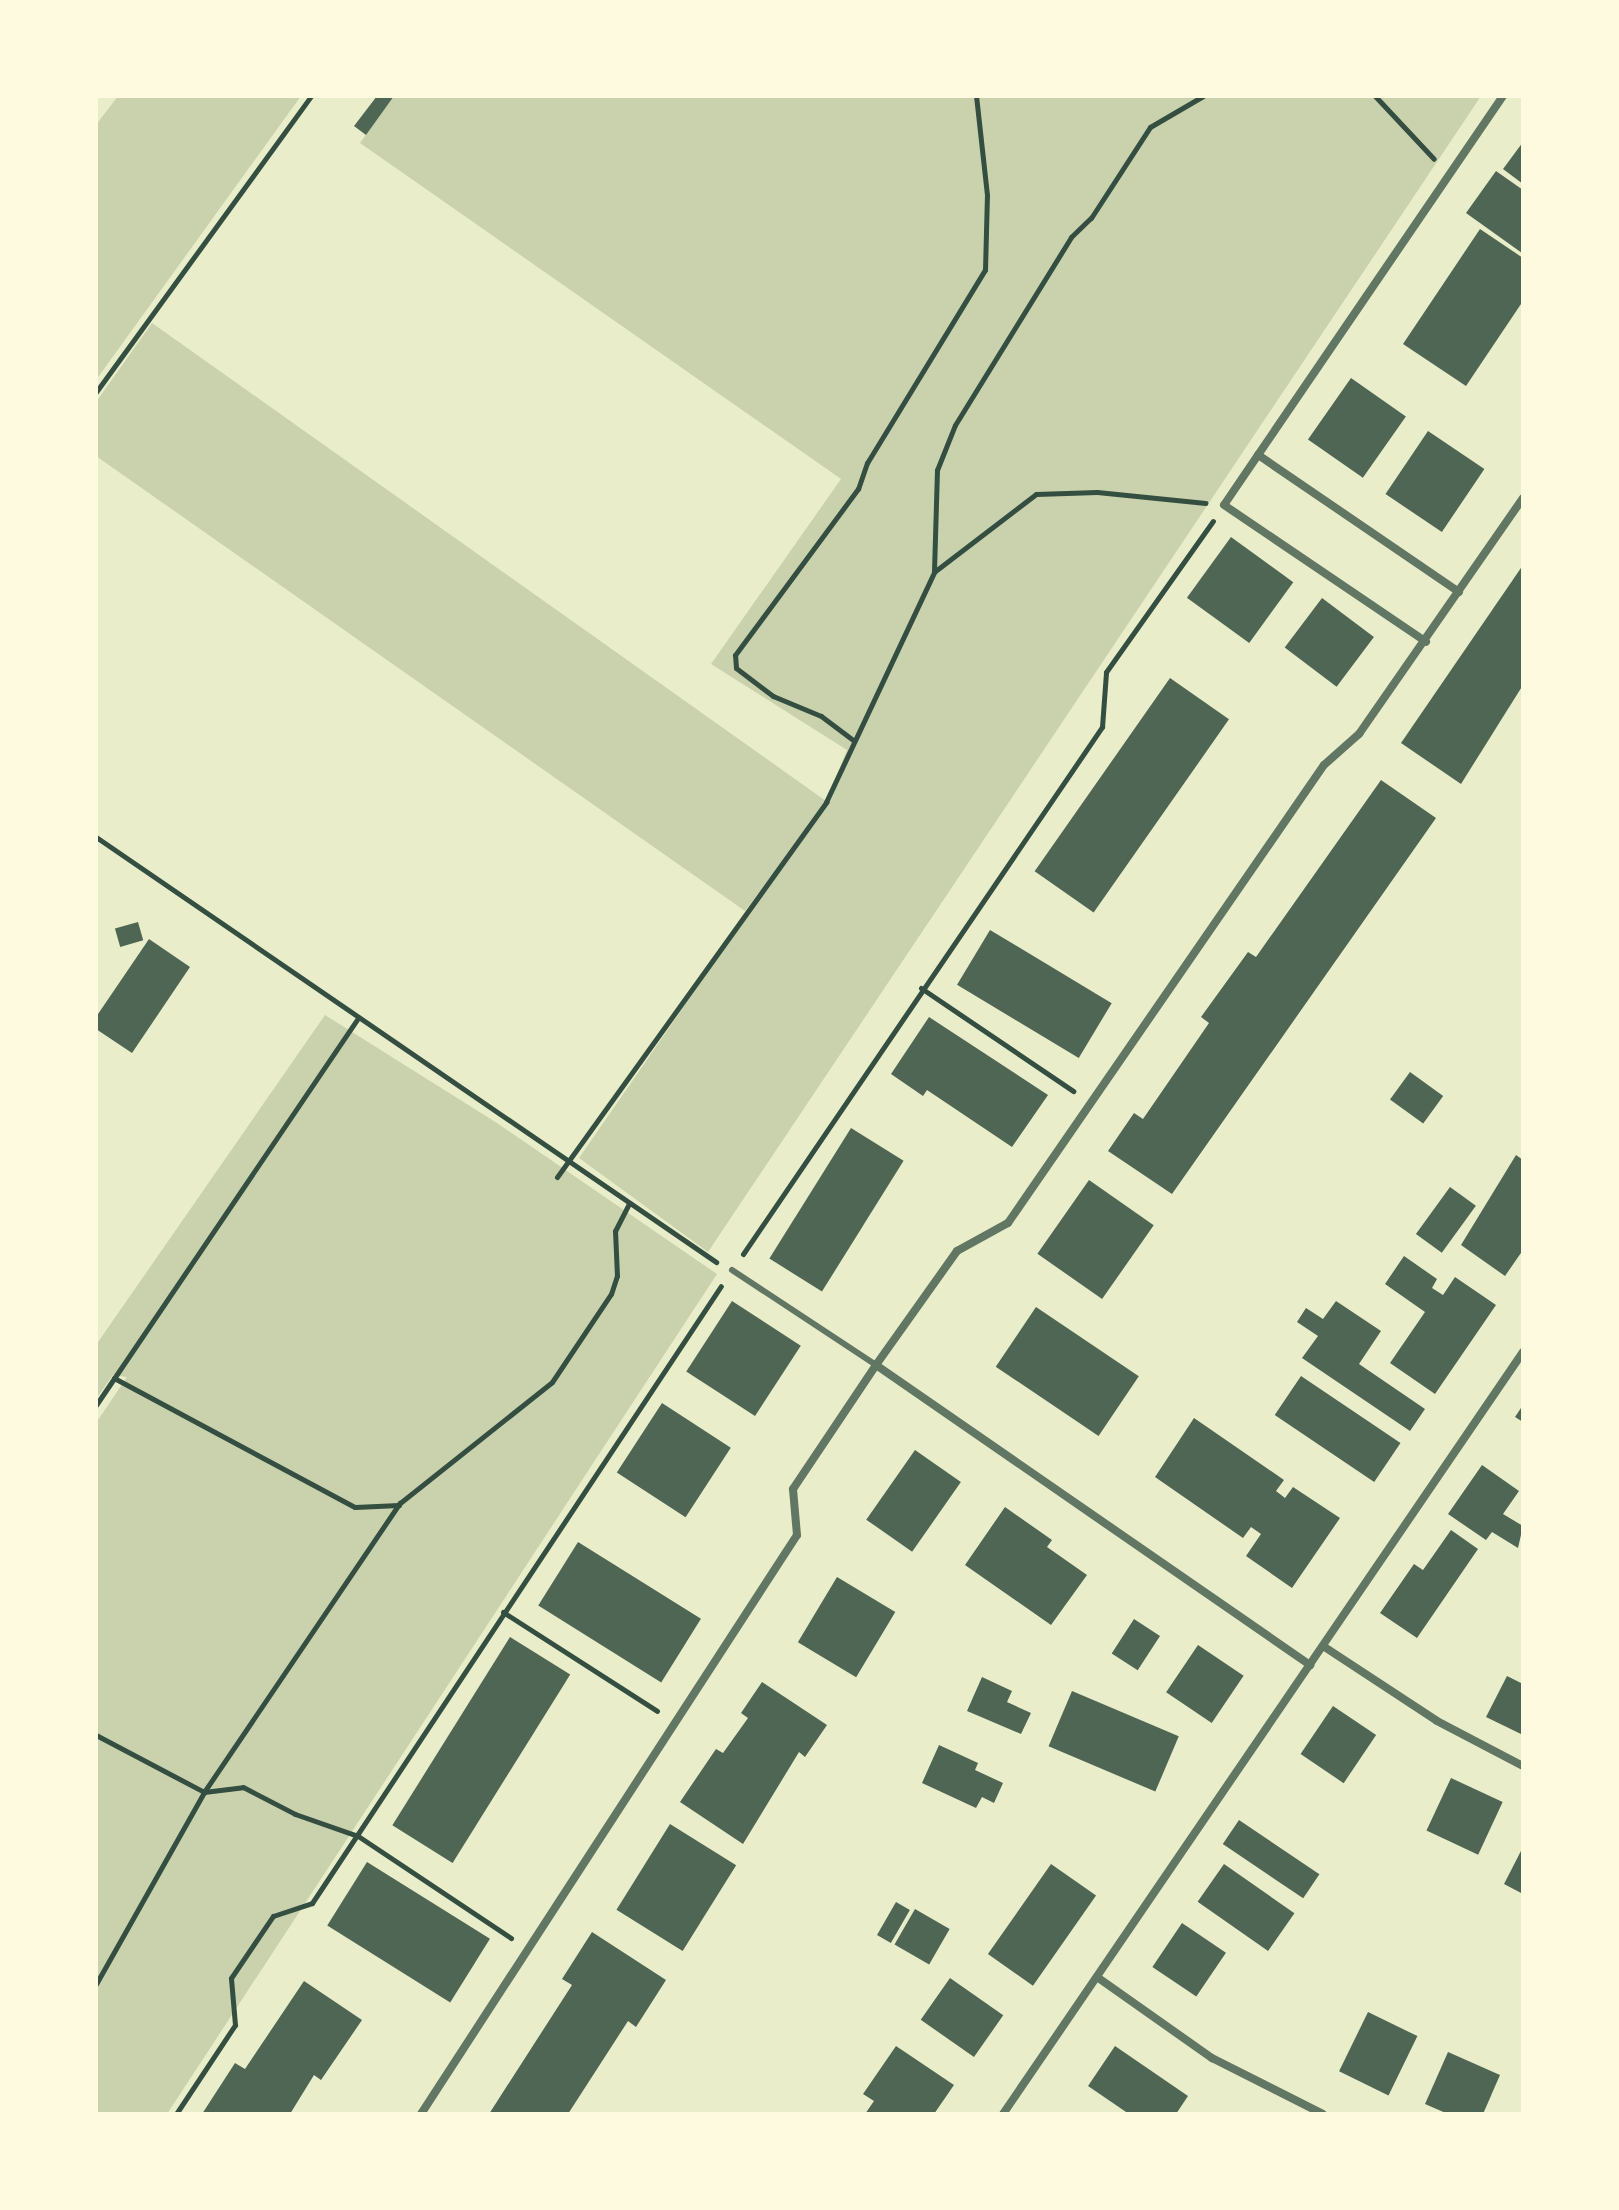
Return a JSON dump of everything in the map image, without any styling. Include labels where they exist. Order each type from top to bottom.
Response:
[{"type":"street","points":[[1426,642],[1224,505],[1503,96]]},
{"type":"street","points":[[1258,455],[1459,592]]},
{"type":"street","points":[[421,2114],[797,1535],[793,1489],[876,1365],[957,1251],[1008,1223],[1324,765],[1359,734],[1426,642],[1523,498]]},
{"type":"street","points":[[1003,2114],[1523,1352]]},
{"type":"street","points":[[876,1365],[1310,1665]]},
{"type":"street","points":[[1323,1646],[1437,1721],[1523,1766]]},
{"type":"street","points":[[1097,1977],[1212,2058],[1323,2114]]},
{"type":"lane","points":[[732,1270],[876,1365]]},
{"type":"path","points":[[96,392],[311,96]]},
{"type":"path","points":[[853,740],[821,716],[773,696],[736,668],[735,655],[858,489],[867,463],[985,270],[987,195],[976,96]]},
{"type":"path","points":[[557,1177],[826,802],[934,572],[937,470],[955,425],[1071,237],[1091,218],[1150,127],[1203,96]]},
{"type":"path","points":[[1375,96],[1424,152],[1452,170]]},
{"type":"path","points":[[176,2114],[235,2025],[231,1978],[273,1916],[312,1903],[358,1836],[503,1612],[921,988],[1102,727],[1106,672],[1224,505],[1097,492],[1036,494],[934,572]]},
{"type":"path","points":[[96,837],[357,1019],[732,1270]]},
{"type":"path","points":[[921,988],[1091,1103]]},
{"type":"path","points":[[96,1405],[357,1019]]},
{"type":"path","points":[[96,1984],[204,1792],[399,1505],[552,1382],[611,1294],[617,1276],[615,1231],[629,1203]]},
{"type":"path","points":[[114,1378],[355,1507],[399,1505]]},
{"type":"path","points":[[503,1612],[673,1722]]},
{"type":"path","points":[[96,1735],[204,1792],[243,1787],[295,1814],[358,1836],[529,1950]]},
{"type":"green space","points":[[118,96],[301,96],[96,380],[96,125]]},
{"type":"green space","points":[[394,96],[1481,96],[708,1252],[579,1158],[801,837],[745,911],[96,456],[96,402],[152,323],[826,801],[847,750],[711,664],[841,479],[360,143]]},
{"type":"green space","points":[[325,1015],[497,1123],[717,1274],[167,2114],[96,2114],[96,1423],[127,1377],[113,1375],[96,1399],[96,1345]]},
{"type":"building","points":[[377,96],[394,96],[366,135],[354,126]]},
{"type":"building","points":[[1523,142],[1523,184],[1503,169]]},
{"type":"building","points":[[1496,171],[1523,190],[1522,253],[1466,213]]},
{"type":"building","points":[[1480,229],[1523,258],[1523,301],[1466,386],[1403,344]]},
{"type":"building","points":[[1351,378],[1406,416],[1363,478],[1308,439]]},
{"type":"building","points":[[1428,431],[1484,469],[1442,532],[1386,494]]},
{"type":"building","points":[[1231,537],[1293,582],[1249,643],[1187,598]]},
{"type":"building","points":[[1523,565],[1523,685],[1461,784],[1401,743]]},
{"type":"building","points":[[1322,598],[1374,637],[1337,687],[1285,648]]},
{"type":"building","points":[[1170,678],[1229,719],[1094,913],[1035,871]]},
{"type":"building","points":[[1381,780],[1436,818],[1172,1194],[1108,1151],[1134,1113],[1143,1119],[1209,1023],[1201,1017],[1248,952],[1256,957]]},
{"type":"building","points":[[138,922],[143,940],[120,947],[115,929]]},
{"type":"building","points":[[990,930],[1112,1003],[1079,1058],[957,985]]},
{"type":"building","points":[[149,939],[190,967],[132,1053],[96,1029],[96,1017]]},
{"type":"building","points":[[929,1017],[1048,1095],[1012,1147],[927,1090],[923,1096],[891,1074]]},
{"type":"building","points":[[1410,1072],[1443,1096],[1423,1124],[1390,1100]]},
{"type":"building","points":[[851,1128],[904,1161],[822,1291],[769,1259]]},
{"type":"building","points":[[1516,1155],[1523,1160],[1523,1250],[1505,1276],[1461,1245]]},
{"type":"building","points":[[1089,1180],[1154,1225],[1102,1299],[1037,1254]]},
{"type":"building","points":[[1450,1187],[1476,1206],[1442,1253],[1416,1234]]},
{"type":"building","points":[[1404,1256],[1437,1279],[1432,1288],[1443,1295],[1455,1277],[1496,1305],[1435,1394],[1390,1363],[1425,1312],[1385,1284]]},
{"type":"building","points":[[732,1301],[801,1346],[755,1416],[686,1371]]},
{"type":"building","points":[[1336,1301],[1381,1331],[1359,1364],[1425,1409],[1410,1431],[1302,1358],[1318,1336],[1297,1322],[1306,1308],[1323,1319]]},
{"type":"building","points":[[1036,1307],[1139,1376],[1099,1436],[996,1367]]},
{"type":"building","points":[[1301,1376],[1400,1443],[1374,1482],[1275,1415]]},
{"type":"building","points":[[662,1403],[731,1448],[686,1517],[617,1473]]},
{"type":"building","points":[[1523,1405],[1523,1422],[1515,1417]]},
{"type":"building","points":[[1194,1418],[1284,1480],[1276,1491],[1285,1498],[1293,1487],[1340,1518],[1292,1588],[1246,1556],[1261,1534],[1251,1527],[1243,1538],[1155,1477]]},
{"type":"building","points":[[915,1450],[961,1482],[912,1552],[866,1520]]},
{"type":"building","points":[[1482,1465],[1519,1491],[1503,1514],[1523,1526],[1518,1548],[1492,1532],[1486,1540],[1448,1514]]},
{"type":"building","points":[[1005,1507],[1052,1540],[1047,1547],[1087,1575],[1051,1625],[965,1565]]},
{"type":"building","points":[[1451,1530],[1478,1549],[1417,1638],[1380,1613],[1414,1564],[1423,1570]]},
{"type":"building","points":[[578,1542],[701,1619],[661,1682],[538,1606]]},
{"type":"building","points":[[837,1577],[895,1612],[856,1677],[798,1642]]},
{"type":"building","points":[[1134,1619],[1160,1636],[1138,1670],[1112,1653]]},
{"type":"building","points":[[510,1637],[570,1675],[453,1863],[392,1825]]},
{"type":"building","points":[[1198,1645],[1244,1676],[1212,1723],[1166,1692]]},
{"type":"building","points":[[1507,1676],[1523,1684],[1523,1735],[1486,1717]]},
{"type":"building","points":[[982,1677],[1012,1691],[1007,1702],[1031,1713],[1021,1734],[967,1711]]},
{"type":"building","points":[[762,1682],[827,1725],[805,1757],[799,1752],[743,1844],[680,1802],[716,1749],[723,1753],[748,1718],[741,1713]]},
{"type":"building","points":[[1072,1691],[1179,1736],[1155,1792],[1049,1746]]},
{"type":"building","points":[[1333,1706],[1376,1735],[1344,1783],[1301,1754]]},
{"type":"building","points":[[939,1745],[978,1763],[975,1770],[1003,1783],[994,1803],[982,1797],[976,1808],[922,1783]]},
{"type":"building","points":[[1451,1778],[1503,1802],[1478,1855],[1426,1831]]},
{"type":"building","points":[[1239,1820],[1319,1874],[1303,1898],[1223,1844]]},
{"type":"building","points":[[670,1824],[736,1865],[683,1951],[616,1910]]},
{"type":"building","points":[[1523,1847],[1523,1894],[1504,1884]]},
{"type":"building","points":[[367,1862],[490,1939],[450,2002],[327,1926]]},
{"type":"building","points":[[1051,1864],[1096,1896],[1033,1986],[988,1954]]},
{"type":"building","points":[[1224,1864],[1294,1913],[1268,1951],[1198,1902]]},
{"type":"building","points":[[896,1902],[910,1910],[891,1943],[877,1935]]},
{"type":"building","points":[[915,1909],[950,1929],[929,1965],[894,1945]]},
{"type":"building","points":[[1182,1923],[1226,1953],[1196,1997],[1152,1967]]},
{"type":"building","points":[[592,1932],[666,1980],[636,2027],[628,2021],[568,2114],[489,2114],[572,1985],[562,1979]]},
{"type":"building","points":[[950,1978],[1003,2015],[974,2057],[921,2020]]},
{"type":"building","points":[[304,1981],[362,2020],[321,2080],[314,2075],[290,2114],[202,2114],[235,2063],[245,2069]]},
{"type":"building","points":[[1368,2012],[1417,2036],[1389,2095],[1339,2071]]},
{"type":"building","points":[[896,2046],[954,2085],[934,2114],[865,2114],[874,2101],[863,2094]]},
{"type":"building","points":[[1115,2046],[1188,2096],[1176,2114],[1129,2114],[1088,2086]]},
{"type":"building","points":[[1448,2052],[1500,2075],[1483,2114],[1448,2114],[1425,2104]]}]
